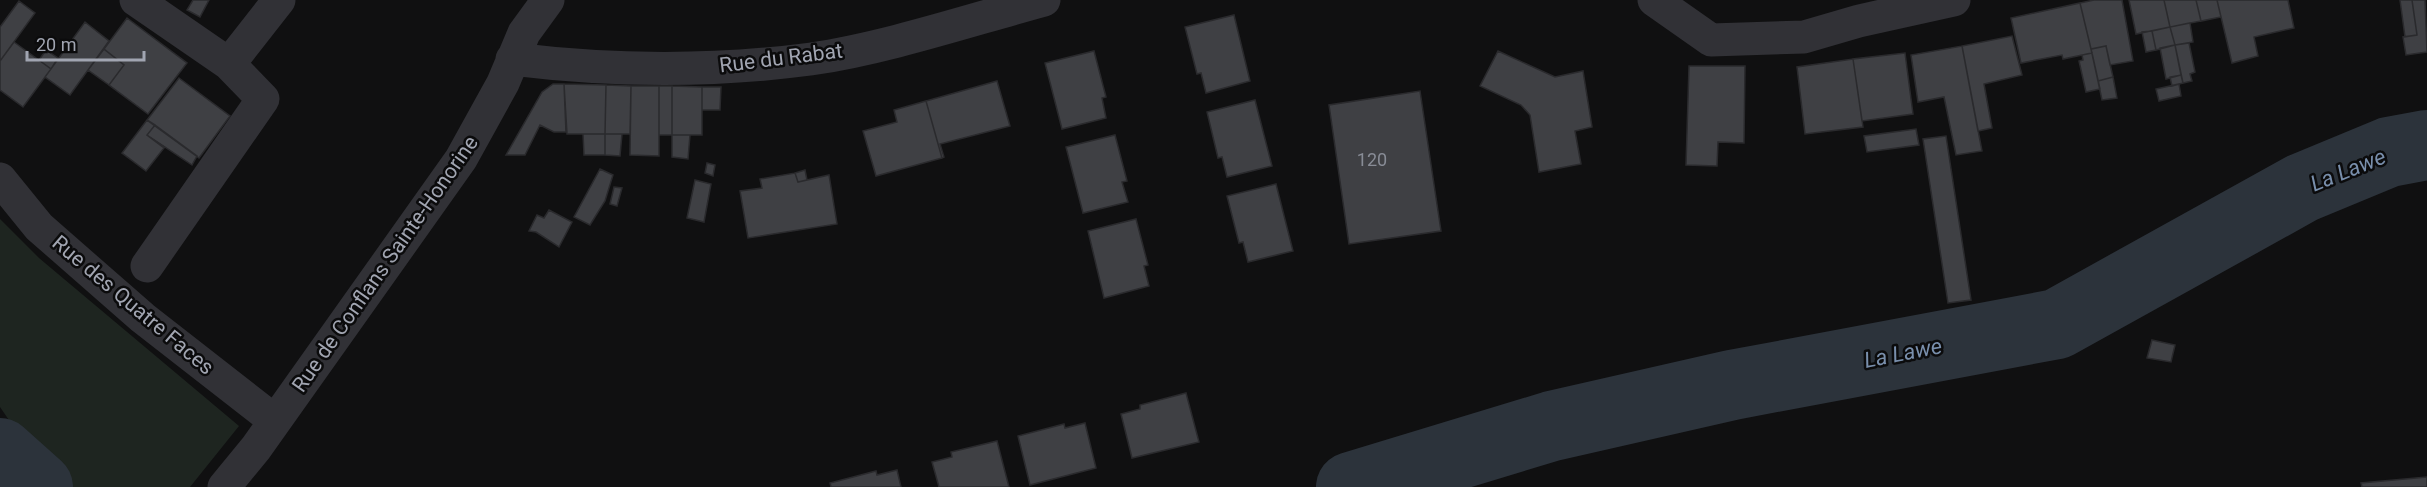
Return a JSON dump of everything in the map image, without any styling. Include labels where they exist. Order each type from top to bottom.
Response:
[{"type":"street","points":[[136,0],[229,64],[263,99],[147,266]]},
{"type":"street","points":[[229,64],[279,0]]},
{"type":"street","name":"Rue de Conflans Sainte-Honorine","points":[[224,487],[275,421],[461,159],[503,82],[524,33],[548,0]]},
{"type":"street","name":"Rue du Rabat","points":[[512,59],[556,64],[680,69],[812,58],[1044,0]]},
{"type":"street","points":[[1654,0],[1711,40],[1804,37],[1859,21],[1954,0]]},
{"type":"street","name":"Rue des Quatre Faces","points":[[0,179],[39,227],[143,318],[275,421]]},
{"type":"shaded area","points":[[0,219],[39,258],[239,426],[190,487],[0,487],[0,442],[13,426],[0,407]]},
{"type":"building","points":[[193,0],[209,0],[200,17],[187,10]]},
{"type":"building","points":[[2094,0],[2122,0],[2133,61],[2110,65],[2106,46],[2091,49],[2080,3]]},
{"type":"building","points":[[2129,0],[2164,0],[2170,27],[2136,34]]},
{"type":"building","points":[[2164,0],[2196,0],[2201,21],[2170,27]]},
{"type":"building","points":[[2196,0],[2217,0],[2221,17],[2201,21]]},
{"type":"building","points":[[2217,0],[2288,0],[2294,28],[2254,37],[2258,56],[2232,63]]},
{"type":"building","points":[[2400,0],[2412,0],[2417,35],[2405,37]]},
{"type":"building","points":[[2412,0],[2425,0],[2427,52],[2406,55],[2403,37],[2417,35]]},
{"type":"building","points":[[19,1],[35,13],[0,61],[0,27]]},
{"type":"building","points":[[2080,3],[2092,53],[2063,59],[2062,55],[2021,63],[2011,18]]},
{"type":"building","points":[[1234,15],[1250,81],[1206,93],[1201,73],[1197,74],[1185,27]]},
{"type":"building","points":[[127,18],[187,63],[148,114],[109,85],[124,65],[104,49]]},
{"type":"building","points":[[85,22],[109,41],[70,95],[45,77]]},
{"type":"building","points":[[2190,23],[2193,42],[2175,45],[2170,27]]},
{"type":"building","points":[[2170,27],[2175,45],[2156,50],[2152,31]]},
{"type":"building","points":[[2152,31],[2156,50],[2146,52],[2142,32]]},
{"type":"building","points":[[2012,36],[2022,75],[1984,84],[1992,128],[1978,131],[1962,46]]},
{"type":"building","points":[[14,42],[51,69],[23,107],[0,90],[0,61]]},
{"type":"building","points":[[2189,43],[2195,72],[2190,74],[2192,81],[2183,83],[2175,45]]},
{"type":"building","points":[[2175,45],[2181,75],[2166,79],[2160,48]]},
{"type":"building","points":[[1962,46],[1982,151],[1956,155],[1944,97],[1918,102],[1911,55]]},
{"type":"building","points":[[2106,46],[2113,77],[2098,81],[2091,49]]},
{"type":"building","points":[[104,49],[124,65],[109,85],[88,70]]},
{"type":"building","points":[[46,50],[58,58],[51,69],[39,60]]},
{"type":"building","points":[[1094,51],[1106,97],[1102,98],[1106,118],[1062,129],[1045,63]]},
{"type":"building","points":[[1498,51],[1555,77],[1583,71],[1592,127],[1575,131],[1581,164],[1539,172],[1530,115],[1521,105],[1480,86]]},
{"type":"building","points":[[1905,53],[1913,114],[1862,121],[1853,59]]},
{"type":"building","points":[[2092,53],[2100,89],[2086,92],[2079,61],[2083,60],[2082,55]]},
{"type":"building","points":[[1853,59],[1863,127],[1805,134],[1797,67]]},
{"type":"building","points":[[1689,66],[1745,66],[1744,143],[1718,142],[1717,166],[1686,165]]},
{"type":"building","points":[[2181,75],[2183,83],[2172,86],[2170,77]]},
{"type":"building","points":[[2113,77],[2117,98],[2102,100],[2098,81]]},
{"type":"building","points":[[179,78],[230,116],[199,158],[147,120]]},
{"type":"building","points":[[997,81],[1010,126],[940,144],[944,157],[942,158],[926,101]]},
{"type":"building","points":[[553,84],[564,84],[566,132],[554,132],[540,125],[525,155],[506,155],[542,92]]},
{"type":"building","points":[[564,84],[606,85],[605,134],[567,134]]},
{"type":"building","points":[[2179,84],[2181,96],[2159,101],[2156,89]]},
{"type":"building","points":[[606,85],[631,86],[630,134],[605,134]]},
{"type":"building","points":[[631,86],[659,86],[659,156],[630,155]]},
{"type":"building","points":[[659,86],[672,86],[672,135],[659,135]]},
{"type":"building","points":[[672,86],[702,87],[702,135],[672,135]]},
{"type":"building","points":[[702,87],[721,87],[720,110],[702,110]]},
{"type":"building","points":[[1420,91],[1441,231],[1349,244],[1329,105]]},
{"type":"building","points":[[1255,100],[1272,166],[1227,177],[1222,157],[1218,158],[1207,112]]},
{"type":"building","points":[[926,101],[942,158],[876,176],[863,131],[897,122],[894,110]]},
{"type":"building","points":[[147,120],[155,125],[147,135],[164,148],[146,171],[122,153]]},
{"type":"building","points":[[155,125],[197,156],[192,165],[147,135]]},
{"type":"building","points":[[1916,129],[1919,145],[1867,152],[1864,136]]},
{"type":"building","points":[[583,134],[605,134],[605,155],[584,155]]},
{"type":"building","points":[[605,134],[622,134],[620,156],[605,155]]},
{"type":"building","points":[[672,135],[690,135],[688,159],[672,157]]},
{"type":"building","points":[[1115,135],[1127,181],[1122,182],[1128,202],[1083,213],[1066,147]]},
{"type":"building","points":[[1946,136],[1971,300],[1948,303],[1923,139]]},
{"type":"building","points":[[707,163],[715,165],[713,176],[705,173]]},
{"type":"building","points":[[600,169],[613,175],[605,201],[590,225],[574,217]]},
{"type":"building","points":[[805,170],[807,180],[798,182],[795,173]]},
{"type":"building","points":[[795,173],[798,182],[829,175],[837,224],[748,238],[740,191],[762,188],[760,179]]},
{"type":"building","points":[[695,180],[711,184],[704,222],[687,218]]},
{"type":"building","points":[[1276,184],[1293,251],[1248,262],[1243,242],[1239,243],[1227,196]]},
{"type":"building","points":[[614,187],[622,188],[617,206],[610,204]]},
{"type":"building","points":[[549,210],[572,222],[559,247],[536,232],[529,231],[537,215],[544,218]]},
{"type":"building","points":[[1136,219],[1148,265],[1144,266],[1149,286],[1104,298],[1088,231]]},
{"type":"building","points":[[2152,340],[2175,345],[2171,362],[2147,358]]},
{"type":"building","points":[[1186,393],[1199,442],[1132,458],[1121,414],[1140,409],[1140,405]]},
{"type":"building","points":[[1085,423],[1096,468],[1030,485],[1018,436],[1064,424],[1065,428]]},
{"type":"building","points":[[997,441],[1009,487],[939,487],[932,462],[952,457],[951,452]]},
{"type":"building","points":[[897,470],[901,487],[831,487],[830,483],[876,471],[877,475]]},
{"type":"building","points":[[2427,477],[2427,487],[2362,487],[2361,483]]},
{"type":"waterway","name":"La Lawe","points":[[1351,487],[1552,426],[1732,385],[2057,324],[2302,188],[2389,152],[2427,145]]},
{"type":"waterway","name":"La Lawe","points":[[0,453],[38,487]]}]
